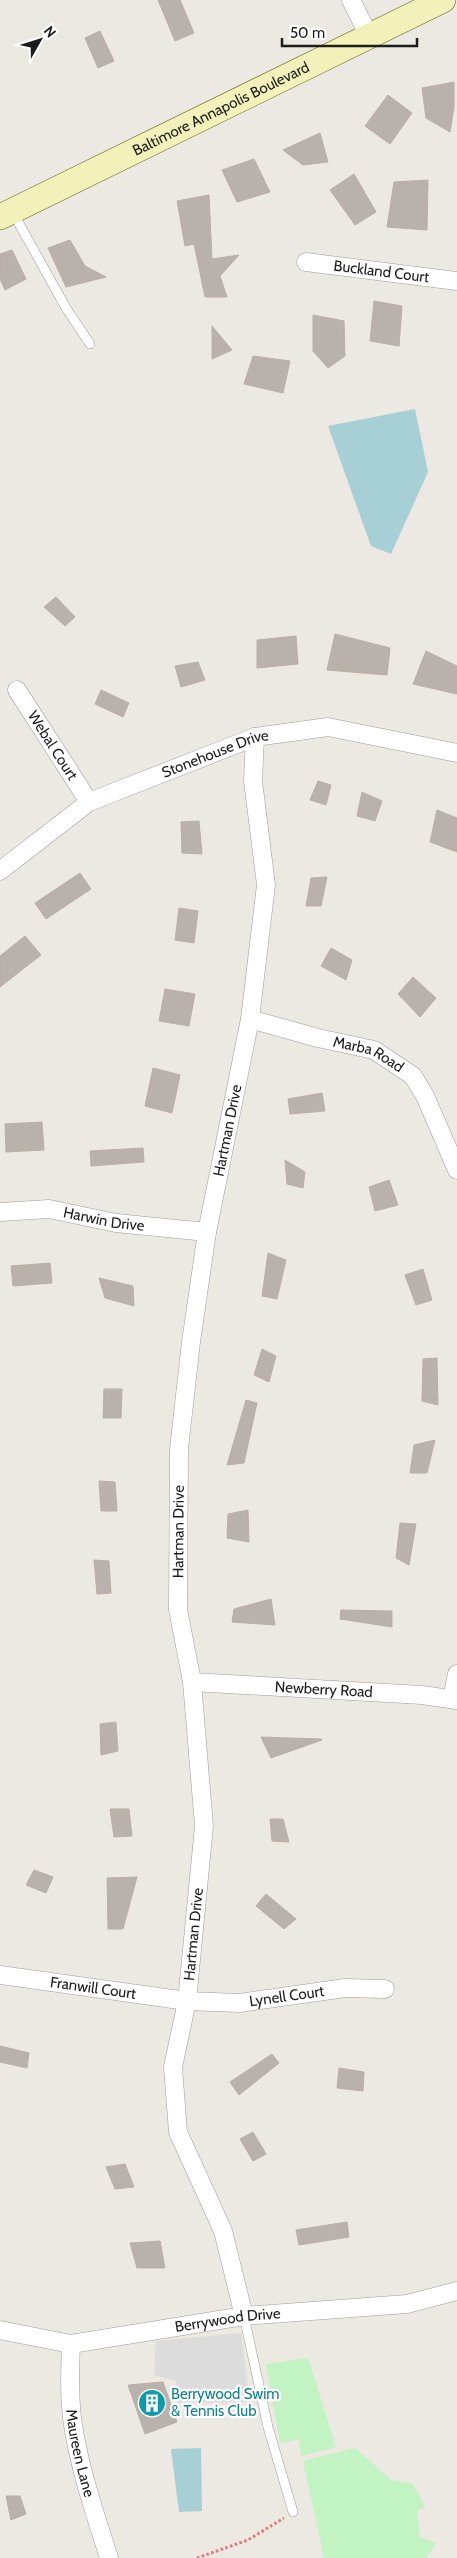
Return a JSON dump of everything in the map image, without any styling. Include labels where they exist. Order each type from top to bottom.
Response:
[{"type":"main road","name":"Baltimore Annapolis Boulevard","points":[[6,214],[443,0]]},
{"type":"street","points":[[351,0],[369,36]]},
{"type":"street","name":"Buckland Court","points":[[306,262],[457,281]]},
{"type":"street","points":[[457,276],[457,291]]},
{"type":"street","name":"Webal Court","points":[[17,690],[89,802]]},
{"type":"street","name":"Stonehouse Drive","points":[[0,871],[89,802],[255,737],[328,727],[457,753]]},
{"type":"street","name":"Hartman Drive","points":[[244,2316],[223,2231],[178,2132],[173,2067],[187,2000],[204,1826],[192,1682],[178,1608],[179,1449],[191,1342],[207,1232],[250,1019],[266,885],[253,781],[255,737]]},
{"type":"street","name":"Marba Road","points":[[250,1019],[318,1038],[374,1050],[413,1076],[425,1096],[457,1170]]},
{"type":"street","name":"Harwin Drive","points":[[0,1212],[49,1209],[116,1224],[207,1232]]},
{"type":"street","points":[[454,1700],[457,1674]]},
{"type":"street","name":"Newberry Road","points":[[192,1682],[412,1694],[454,1700]]},
{"type":"street","name":"Franwill Court","points":[[0,1975],[187,2000]]},
{"type":"street","name":"Lynell Court","points":[[187,2000],[239,2003],[345,1988],[385,1989]]},
{"type":"street","name":"Berrywood Drive","points":[[0,2330],[70,2344],[244,2316],[407,2304],[457,2291]]},
{"type":"street","name":"Maureen Lane","points":[[70,2344],[73,2424],[90,2499],[109,2558]]},
{"type":"lane","points":[[6,214],[90,344]]},
{"type":"lane","points":[[244,2316],[268,2427],[293,2512]]},
{"type":"path","points":[[197,2558],[248,2540],[293,2512]]},
{"type":"green space","points":[[308,2358],[336,2447],[301,2456],[299,2439],[280,2443],[266,2364]]},
{"type":"green space","points":[[355,2448],[391,2480],[413,2484],[425,2507],[417,2510],[420,2537],[436,2543],[426,2558],[324,2558],[303,2461]]},
{"type":"shaded area","points":[[241,2333],[250,2402],[178,2403],[176,2381],[154,2375],[156,2341]]},
{"type":"water","points":[[415,409],[428,472],[391,554],[371,546],[328,426]]},
{"type":"water","points":[[201,2448],[202,2511],[179,2512],[171,2449]]},
{"type":"building","points":[[158,0],[180,0],[194,33],[175,41]]},
{"type":"building","points":[[100,31],[114,61],[98,68],[85,38]]},
{"type":"building","points":[[454,82],[454,107],[450,132],[426,118],[422,88]]},
{"type":"building","points":[[388,95],[412,113],[390,144],[365,126]]},
{"type":"building","points":[[320,133],[328,162],[303,165],[283,150]]},
{"type":"building","points":[[254,159],[270,192],[237,202],[222,170]]},
{"type":"building","points":[[354,174],[376,212],[355,225],[330,190]]},
{"type":"building","points":[[428,180],[427,230],[387,227],[394,182]]},
{"type":"building","points":[[209,195],[212,259],[239,255],[220,276],[227,297],[205,297],[194,244],[185,246],[177,201]]},
{"type":"building","points":[[70,240],[85,266],[106,277],[66,287],[48,248]]},
{"type":"building","points":[[12,250],[26,279],[5,290],[0,279],[0,254]]},
{"type":"building","points":[[374,301],[402,306],[399,346],[370,341]]},
{"type":"building","points":[[313,315],[344,321],[345,356],[328,368],[313,351]]},
{"type":"building","points":[[212,326],[232,350],[212,359]]},
{"type":"building","points":[[253,356],[290,361],[283,393],[244,384]]},
{"type":"building","points":[[56,597],[75,617],[65,626],[44,607]]},
{"type":"building","points":[[335,634],[390,648],[387,675],[327,670]]},
{"type":"building","points":[[296,636],[298,664],[257,668],[257,640]]},
{"type":"building","points":[[426,651],[457,666],[457,694],[413,684]]},
{"type":"building","points":[[198,662],[205,680],[181,687],[175,666]]},
{"type":"building","points":[[101,690],[129,703],[123,717],[95,704]]},
{"type":"building","points":[[318,781],[331,785],[326,805],[310,800]]},
{"type":"building","points":[[362,792],[382,801],[375,821],[357,816]]},
{"type":"building","points":[[437,810],[457,818],[457,852],[430,842]]},
{"type":"building","points":[[199,821],[202,854],[182,853],[181,822]]},
{"type":"building","points":[[80,873],[91,889],[46,919],[35,903]]},
{"type":"building","points":[[327,877],[321,906],[306,906],[311,878]]},
{"type":"building","points":[[179,908],[198,911],[194,943],[175,940]]},
{"type":"building","points":[[25,936],[41,955],[0,987],[0,956]]},
{"type":"building","points":[[331,948],[352,960],[346,980],[321,966]]},
{"type":"building","points":[[413,977],[436,998],[420,1017],[398,994]]},
{"type":"building","points":[[165,989],[195,994],[189,1026],[159,1021]]},
{"type":"building","points":[[153,1068],[180,1075],[172,1113],[145,1106]]},
{"type":"building","points":[[322,1093],[325,1111],[290,1114],[288,1099]]},
{"type":"building","points":[[42,1122],[44,1150],[6,1152],[5,1124]]},
{"type":"building","points":[[143,1148],[144,1162],[91,1166],[90,1151]]},
{"type":"building","points":[[285,1160],[305,1172],[303,1188],[287,1184]]},
{"type":"building","points":[[389,1180],[398,1205],[375,1211],[369,1187]]},
{"type":"building","points":[[268,1253],[286,1260],[277,1299],[262,1296]]},
{"type":"building","points":[[50,1263],[52,1283],[13,1286],[11,1266]]},
{"type":"building","points":[[423,1269],[432,1300],[416,1305],[405,1275]]},
{"type":"building","points":[[99,1278],[133,1286],[134,1306],[105,1298]]},
{"type":"building","points":[[262,1349],[276,1356],[269,1382],[254,1375]]},
{"type":"building","points":[[437,1358],[438,1405],[422,1401],[423,1359]]},
{"type":"building","points":[[104,1389],[122,1389],[121,1418],[103,1418]]},
{"type":"building","points":[[246,1400],[257,1403],[244,1463],[227,1465]]},
{"type":"building","points":[[435,1440],[427,1473],[410,1473],[414,1445]]},
{"type":"building","points":[[99,1481],[115,1482],[117,1511],[101,1511]]},
{"type":"building","points":[[248,1510],[249,1542],[227,1538],[228,1514]]},
{"type":"building","points":[[400,1523],[416,1524],[409,1565],[396,1558]]},
{"type":"building","points":[[94,1560],[109,1561],[111,1593],[97,1594]]},
{"type":"building","points":[[271,1599],[275,1625],[232,1622],[234,1609]]},
{"type":"building","points":[[341,1610],[392,1611],[392,1627],[340,1619]]},
{"type":"building","points":[[116,1722],[118,1751],[101,1755],[100,1724]]},
{"type":"building","points":[[261,1737],[321,1739],[322,1740],[271,1758]]},
{"type":"building","points":[[110,1809],[129,1809],[132,1836],[114,1837]]},
{"type":"building","points":[[270,1819],[283,1819],[289,1842],[272,1841]]},
{"type":"building","points":[[34,1870],[53,1877],[46,1893],[26,1885]]},
{"type":"building","points":[[137,1877],[123,1929],[108,1929],[107,1878]]},
{"type":"building","points":[[266,1894],[296,1919],[284,1929],[256,1906]]},
{"type":"building","points":[[0,2046],[29,2053],[27,2068],[0,2062]]},
{"type":"building","points":[[272,2054],[279,2063],[239,2095],[230,2082]]},
{"type":"building","points":[[339,2068],[364,2072],[363,2091],[337,2088]]},
{"type":"building","points":[[253,2132],[266,2154],[253,2161],[240,2139]]},
{"type":"building","points":[[125,2164],[134,2187],[115,2189],[106,2167]]},
{"type":"building","points":[[347,2222],[349,2237],[299,2245],[296,2230]]},
{"type":"building","points":[[160,2241],[165,2268],[137,2268],[130,2243]]},
{"type":"building","name":"Berrywood Swim & Tennis Club","points":[[163,2382],[177,2422],[145,2434],[128,2385]]},
{"type":"building","points":[[6,2496],[20,2496],[26,2514],[11,2520]]},
{"type":"place","name":"Berrywood Swim & Tennis Club","points":[[152,2403]]}]
